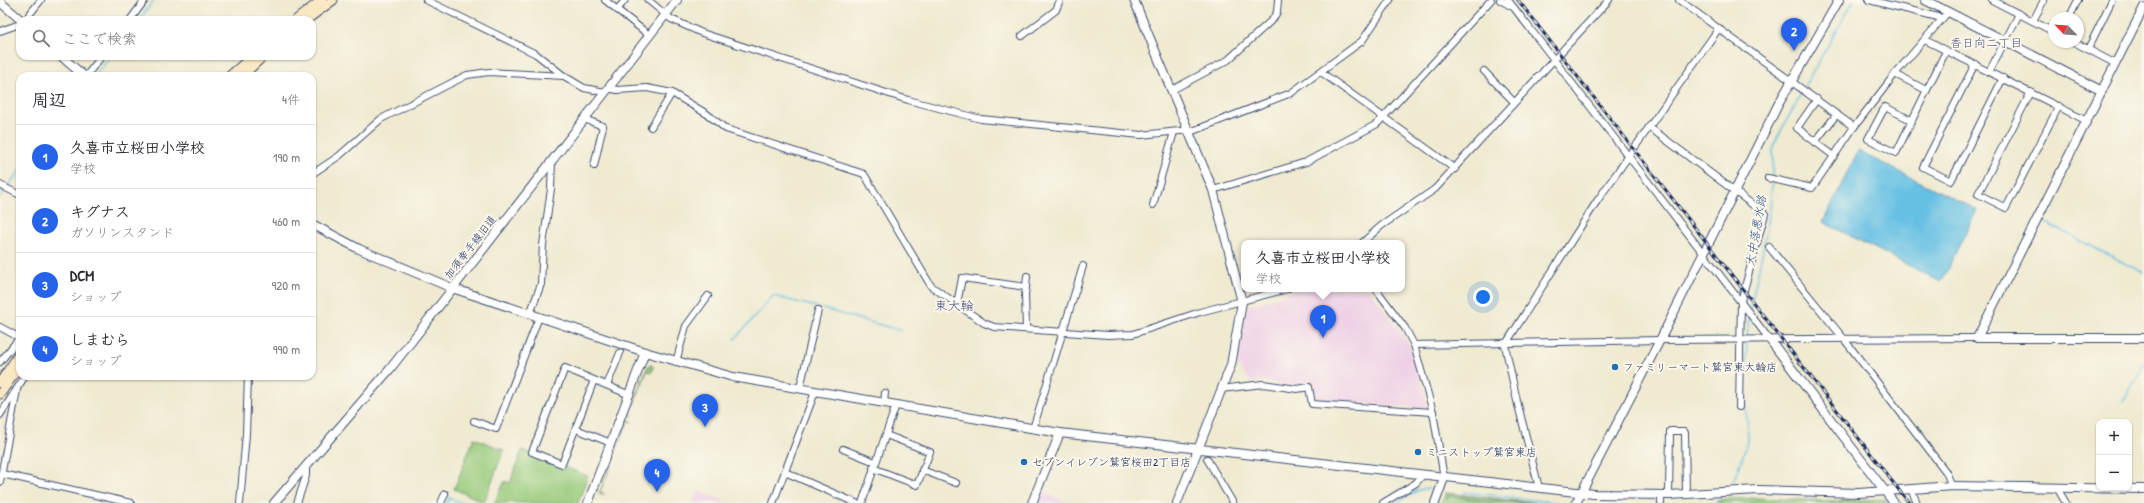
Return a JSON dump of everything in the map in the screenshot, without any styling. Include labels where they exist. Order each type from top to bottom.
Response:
[{"type":"main road","points":[[301,16],[322,0]]},
{"type":"main road","points":[[311,16],[333,0]]},
{"type":"main road","points":[[235,72],[248,60]]},
{"type":"main road","points":[[246,72],[259,60]]},
{"type":"main road","points":[[0,383],[16,359]]},
{"type":"main road","points":[[0,394],[16,371]]},
{"type":"street","points":[[28,16],[41,0]]},
{"type":"street","points":[[133,16],[145,0]]},
{"type":"street","points":[[426,0],[536,54],[564,76],[584,88],[607,90],[647,88],[672,93],[707,114],[726,129],[864,174],[928,281],[957,304],[989,325],[1108,335],[1133,334],[1200,312],[1277,292]]},
{"type":"street","points":[[605,0],[649,36]]},
{"type":"street","points":[[617,10],[625,0]]},
{"type":"street","points":[[648,0],[672,19],[702,33],[908,100],[972,117],[1000,122],[1127,134],[1189,131],[1287,95],[1321,72],[1362,41],[1390,0]]},
{"type":"street","name":"加須幸手線旧道","points":[[274,503],[390,369],[677,0]]},
{"type":"street","points":[[1022,36],[1056,10],[1060,0]]},
{"type":"street","points":[[1134,0],[1214,190],[1242,302],[1231,365],[1177,503]]},
{"type":"street","points":[[1172,90],[1228,60],[1273,19],[1277,12],[1278,0]]},
{"type":"street","points":[[1214,190],[1306,162],[1370,129],[1384,117],[1491,0]]},
{"type":"street","points":[[1500,0],[1514,8]]},
{"type":"street","points":[[1508,0],[1704,254],[1743,302],[1770,340],[1894,503]]},
{"type":"street","points":[[1365,240],[1381,226],[1435,189],[1609,0]]},
{"type":"street","points":[[1679,0],[1854,127]]},
{"type":"street","points":[[1576,503],[1704,254],[1735,190],[1839,0]]},
{"type":"street","points":[[1869,0],[1945,15]]},
{"type":"street","points":[[1925,0],[1945,15],[2004,42],[2102,91]]},
{"type":"street","points":[[1992,0],[2048,29]]},
{"type":"street","points":[[2005,7],[2009,0]]},
{"type":"street","points":[[2033,21],[2044,0]]},
{"type":"street","points":[[2072,12],[2078,0]]},
{"type":"street","points":[[2088,49],[2112,0]]},
{"type":"street","points":[[0,2],[16,16]]},
{"type":"street","points":[[1977,338],[2144,7]]},
{"type":"street","points":[[1989,72],[2019,14]]},
{"type":"street","points":[[1768,178],[1812,188],[1854,127],[1895,74],[1945,15]]},
{"type":"street","points":[[0,30],[16,25]]},
{"type":"street","points":[[1539,488],[1517,402],[1505,344],[1567,245],[1628,155],[1719,28]]},
{"type":"street","points":[[1925,40],[2087,121]]},
{"type":"street","points":[[2084,47],[2116,64]]},
{"type":"street","points":[[1911,120],[1885,107],[1868,139],[1896,153],[1946,50]]},
{"type":"street","points":[[66,60],[80,72]]},
{"type":"street","points":[[88,72],[99,60]]},
{"type":"street","points":[[1975,64],[1923,167],[1951,181],[2003,78]]},
{"type":"street","points":[[1484,71],[1514,102]]},
{"type":"street","points":[[316,171],[339,156],[381,119],[467,75],[489,72],[564,76]]},
{"type":"street","points":[[1321,72],[1455,169]]},
{"type":"street","points":[[1895,74],[1926,90]]},
{"type":"street","points":[[2030,92],[1978,194],[2006,208],[2059,106]]},
{"type":"street","points":[[651,127],[672,93]]},
{"type":"street","points":[[1817,99],[1797,128],[1834,156]]},
{"type":"street","points":[[1815,142],[1837,114]]},
{"type":"street","points":[[584,119],[603,126],[594,166]]},
{"type":"street","points":[[1649,127],[1765,214],[1743,302],[1739,407]]},
{"type":"street","points":[[1153,205],[1174,132]]},
{"type":"street","points":[[530,314],[541,284],[543,245],[551,189],[552,160]]},
{"type":"street","points":[[5,188],[16,193]]},
{"type":"street","points":[[316,226],[359,249],[452,288],[676,362],[727,375],[815,392],[1060,433],[1422,476],[1581,493],[1664,498],[1686,494],[1758,490],[1859,493],[1952,486],[2144,489]]},
{"type":"street","points":[[1769,247],[1844,339],[1946,472],[1952,486]]},
{"type":"street","points":[[1034,429],[1083,266]]},
{"type":"street","points":[[1026,328],[1027,276]]},
{"type":"street","points":[[957,304],[962,278],[1026,287]]},
{"type":"street","points":[[1378,292],[1404,328],[1414,345],[1433,412],[1444,478],[1434,503]]},
{"type":"street","points":[[676,362],[686,326],[708,296]]},
{"type":"street","points":[[800,388],[818,310]]},
{"type":"street","points":[[474,421],[496,429],[539,317]]},
{"type":"street","points":[[0,327],[16,335]]},
{"type":"street","points":[[1414,345],[1660,340],[2144,338]]},
{"type":"street","points":[[0,362],[16,342]]},
{"type":"street","points":[[588,503],[645,352]]},
{"type":"street","points":[[607,385],[620,353]]},
{"type":"street","points":[[594,380],[562,464],[532,452],[565,368],[607,385],[630,395]]},
{"type":"street","points":[[0,415],[23,380]]},
{"type":"street","points":[[240,503],[248,380]]},
{"type":"street","points":[[1221,389],[1263,384],[1297,389],[1309,387],[1312,404],[1433,412]]},
{"type":"street","points":[[0,482],[17,390]]},
{"type":"street","points":[[773,503],[815,392]]},
{"type":"street","points":[[884,403],[885,393]]},
{"type":"street","points":[[862,503],[874,465],[896,406]]},
{"type":"street","points":[[576,429],[611,443]]},
{"type":"street","points":[[1664,498],[1670,431],[1684,431],[1685,433],[1686,494]]},
{"type":"street","points":[[1032,503],[1060,433]]},
{"type":"street","points":[[843,449],[916,485],[930,452],[886,434]]},
{"type":"street","points":[[1207,459],[1233,503]]},
{"type":"street","points":[[297,503],[306,476],[306,467]]},
{"type":"street","points":[[922,470],[956,483]]},
{"type":"street","points":[[785,472],[856,503]]},
{"type":"street","points":[[2,474],[131,503]]},
{"type":"street","points":[[1382,503],[1416,483],[1422,476]]},
{"type":"street","points":[[2057,488],[2066,503]]},
{"type":"street","points":[[1911,489],[1917,503]]},
{"type":"street","points":[[441,503],[445,494]]},
{"type":"shaded area","points":[[1291,292],[1371,292],[1409,344],[1428,405],[1424,408],[1318,401],[1315,398],[1313,384],[1299,386],[1263,381],[1252,383],[1236,364],[1246,307]]},
{"type":"shaded area","points":[[698,491],[729,503],[693,503]]},
{"type":"shaded area","points":[[1041,492],[1069,503],[1037,503]]},
{"type":"green space","points":[[652,365],[652,372],[647,371],[630,414],[634,416],[629,415],[648,366]]},
{"type":"green space","points":[[628,419],[632,422],[628,421],[600,492],[604,494],[599,494]]},
{"type":"green space","points":[[474,438],[504,450],[484,502],[454,489]]},
{"type":"green space","points":[[522,450],[588,476],[578,503],[494,503],[505,481],[510,483]]},
{"type":"green space","points":[[1446,493],[1535,503],[1441,503]]},
{"type":"green space","points":[[1446,493],[1535,503],[1491,503],[1450,496],[1448,499],[1444,497]]},
{"type":"green space","points":[[1761,498],[1838,501],[1884,499],[1889,503],[1716,503],[1723,499]]},
{"type":"water","points":[[1858,151],[1977,210],[1941,282],[1823,222]]},
{"type":"waterway","points":[[142,16],[154,0]]},
{"type":"waterway","name":"大中落悪水路","points":[[1803,89],[1854,0]]},
{"type":"waterway","points":[[98,72],[108,60]]},
{"type":"waterway","name":"大中落悪水路","points":[[1772,177],[1773,151],[1775,142],[1802,92]]},
{"type":"waterway","points":[[7,187],[16,176]]},
{"type":"waterway","name":"大中落悪水路","points":[[1750,311],[1767,230],[1772,181]]},
{"type":"waterway","points":[[0,197],[5,190]]},
{"type":"waterway","points":[[2040,220],[2144,273]]},
{"type":"waterway","points":[[735,339],[773,296],[817,307]]},
{"type":"waterway","points":[[823,309],[902,331]]},
{"type":"waterway","name":"大中落悪水路","points":[[1747,337],[1749,317]]},
{"type":"waterway","name":"大中落悪水路","points":[[1733,482],[1745,450],[1747,440],[1748,428],[1744,396],[1747,340]]},
{"type":"waterway","points":[[2123,402],[2144,364]]},
{"type":"waterway","name":"大中落悪水路","points":[[1395,503],[1418,490],[1429,488]]},
{"type":"waterway","name":"大中落悪水路","points":[[1464,492],[1559,503]]},
{"type":"waterway","name":"大中落悪水路","points":[[447,503],[449,498],[462,503]]},
{"type":"waterway","name":"大中落悪水路","points":[[1714,503],[1720,499]]},
{"type":"railway","points":[[1518,0],[1909,503]]},
{"type":"place","name":"キグナス","points":[[1794,51]]},
{"type":"place","name":"久喜市立桜田小学校","points":[[1323,338]]},
{"type":"place","name":"ファミリーマート鷲宮東大輪店","points":[[1615,367]]},
{"type":"place","name":"DCM","points":[[705,427]]},
{"type":"place","name":"ミニストップ鷲宮東店","points":[[1418,452]]},
{"type":"place","name":"セブンイレブン鷲宮桜田2丁目店","points":[[1024,462]]},
{"type":"place","name":"しまむら","points":[[657,492]]},
{"type":"district","name":"香日向二丁目","points":[[1986,43]]},
{"type":"district","name":"東大輪","points":[[954,305]]}]
